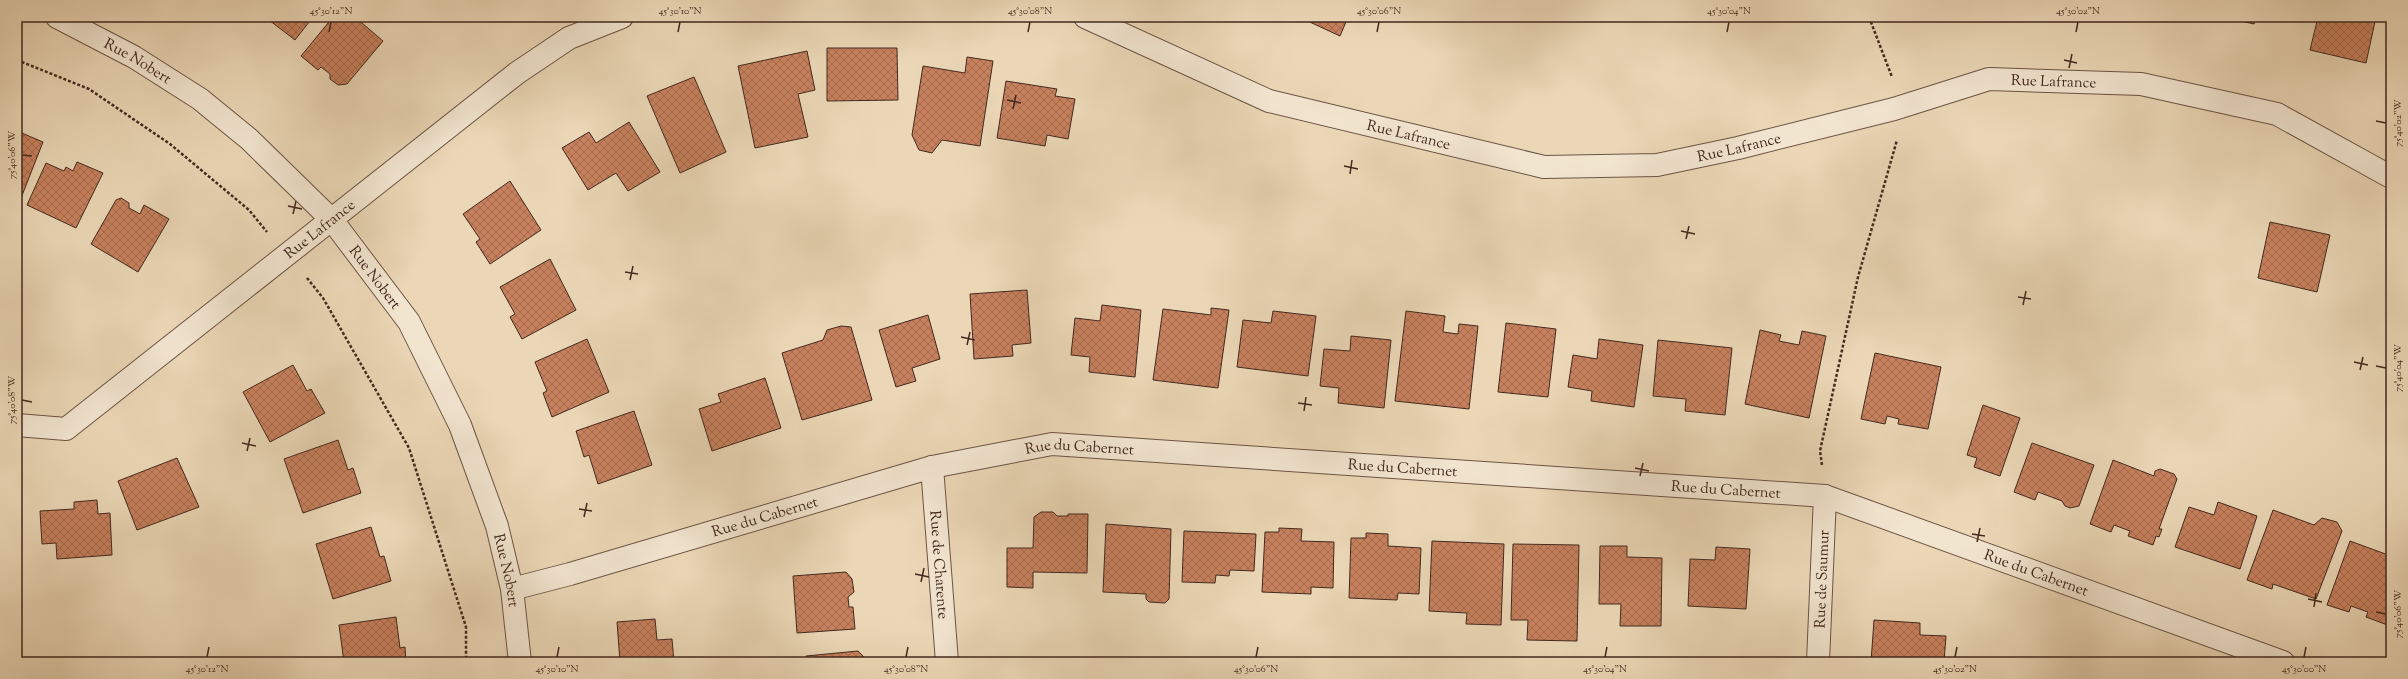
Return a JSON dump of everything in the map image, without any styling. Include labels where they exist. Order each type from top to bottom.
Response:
[{"type":"street","name":"Rue Nobert","points":[[56,17],[134,57],[200,99],[248,139],[332,220],[409,322],[439,379],[460,425],[497,526],[512,589],[520,662]]},
{"type":"street","name":"Rue Lafrance","points":[[17,425],[66,429],[517,73],[570,38],[622,17]]},
{"type":"street","name":"Rue Lafrance","points":[[1085,17],[1269,101],[1544,167],[1657,165],[1738,148],[1894,109],[1989,80],[2141,84],[2277,114],[2391,177]]},
{"type":"street","name":"Rue du Cabernet","points":[[512,589],[570,574],[932,467],[1052,444],[1825,496],[2283,662]]},
{"type":"street","name":"Rue de Charente","points":[[932,467],[947,662]]},
{"type":"street","name":"Rue de Saumur","points":[[1818,662],[1825,496]]},
{"type":"path","points":[[1825,496],[1820,451],[1858,277],[1897,144],[1891,73],[1869,17]]},
{"type":"path","points":[[17,60],[88,89],[170,144],[249,210],[323,298],[409,448],[466,627],[466,662]]},
{"type":"building","points":[[265,17],[313,17],[295,40]]},
{"type":"building","points":[[333,17],[355,17],[383,41],[347,84],[338,85],[330,79],[330,74],[321,67],[318,70],[301,56]]},
{"type":"building","points":[[1299,17],[1348,17],[1340,36]]},
{"type":"building","points":[[2224,17],[2256,17],[2254,24]]},
{"type":"building","points":[[2318,17],[2376,17],[2366,63],[2310,50]]},
{"type":"building","points":[[827,48],[897,48],[898,100],[827,101]]},
{"type":"building","points":[[807,51],[815,90],[798,94],[808,137],[755,148],[738,66]]},
{"type":"building","points":[[967,57],[993,61],[980,146],[942,140],[932,153],[919,150],[912,135],[923,66],[965,73]]},
{"type":"building","points":[[694,77],[726,152],[680,173],[647,96]]},
{"type":"building","points":[[1006,81],[1057,89],[1055,96],[1075,99],[1068,139],[1047,135],[1045,146],[997,138]]},
{"type":"building","points":[[629,122],[660,172],[628,191],[616,173],[588,190],[562,148],[589,132],[596,143]]},
{"type":"building","points":[[17,131],[43,142],[21,198],[17,196]]},
{"type":"building","points":[[77,162],[103,173],[76,228],[27,205],[46,163],[64,171],[66,167],[73,171]]},
{"type":"building","points":[[510,181],[541,230],[490,264],[476,242],[480,239],[463,214]]},
{"type":"building","points":[[121,198],[129,203],[129,208],[140,214],[144,205],[169,219],[138,272],[91,244],[116,200]]},
{"type":"building","points":[[2270,222],[2330,235],[2317,292],[2258,278]]},
{"type":"building","points":[[550,259],[576,310],[522,339],[510,317],[515,314],[500,287]]},
{"type":"building","points":[[1027,290],[1031,343],[1012,345],[1013,356],[974,359],[970,294]]},
{"type":"building","points":[[1102,305],[1141,310],[1135,377],[1089,372],[1090,357],[1071,355],[1075,318],[1100,321]]},
{"type":"building","points":[[17,308],[21,309],[17,355]]},
{"type":"building","points":[[1211,308],[1229,310],[1218,388],[1153,380],[1163,309],[1211,315]]},
{"type":"building","points":[[1273,311],[1316,316],[1308,376],[1237,367],[1243,320],[1271,323]]},
{"type":"building","points":[[1406,311],[1445,316],[1443,332],[1458,334],[1459,324],[1478,326],[1469,409],[1395,401]]},
{"type":"building","points":[[928,315],[940,359],[912,368],[916,381],[896,387],[879,330]]},
{"type":"building","points":[[1506,323],[1556,329],[1548,397],[1498,392]]},
{"type":"building","points":[[841,326],[851,327],[872,400],[802,420],[782,353],[823,340],[827,330]]},
{"type":"building","points":[[1760,330],[1781,335],[1779,341],[1799,345],[1802,331],[1826,336],[1809,418],[1745,404]]},
{"type":"building","points":[[1351,336],[1391,340],[1384,408],[1338,403],[1339,388],[1320,386],[1324,349],[1350,351]]},
{"type":"building","points":[[587,339],[609,392],[552,417],[543,393],[547,391],[535,362]]},
{"type":"building","points":[[1599,339],[1643,345],[1634,407],[1591,401],[1592,391],[1568,387],[1573,355],[1597,359]]},
{"type":"building","points":[[1658,340],[1732,348],[1725,415],[1685,411],[1686,399],[1653,396]]},
{"type":"building","points":[[1875,353],[1941,367],[1928,429],[1898,424],[1899,419],[1887,416],[1885,424],[1861,419]]},
{"type":"building","points":[[293,365],[307,391],[311,389],[325,413],[270,442],[243,392]]},
{"type":"building","points":[[765,378],[781,428],[712,451],[699,409],[721,402],[718,394]]},
{"type":"building","points":[[1983,405],[2020,418],[2000,476],[1974,467],[1977,458],[1967,455]]},
{"type":"building","points":[[634,411],[652,465],[598,484],[589,455],[584,457],[576,431]]},
{"type":"building","points":[[338,440],[348,470],[353,468],[361,493],[303,513],[284,459]]},
{"type":"building","points":[[2032,443],[2094,465],[2079,506],[2070,508],[2065,506],[2062,501],[2038,492],[2035,500],[2014,492]]},
{"type":"building","points":[[177,458],[199,507],[137,530],[118,481]]},
{"type":"building","points":[[2113,460],[2154,476],[2155,471],[2160,469],[2174,474],[2177,479],[2159,529],[2162,529],[2159,537],[2156,536],[2153,545],[2128,536],[2130,531],[2114,525],[2111,532],[2090,524]]},
{"type":"building","points":[[97,500],[98,514],[110,513],[112,555],[57,559],[56,543],[42,544],[40,511],[74,509],[74,502]]},
{"type":"building","points":[[2218,502],[2257,516],[2240,569],[2175,547],[2189,507],[2214,515]]},
{"type":"building","points":[[2273,510],[2314,525],[2322,518],[2337,522],[2342,531],[2316,599],[2273,584],[2272,589],[2247,580]]},
{"type":"building","points":[[1041,512],[1053,512],[1057,516],[1068,516],[1068,514],[1088,514],[1087,573],[1033,572],[1033,588],[1007,587],[1007,548],[1033,548],[1034,517]]},
{"type":"building","points":[[1106,524],[1171,529],[1169,599],[1165,603],[1149,602],[1146,599],[1146,594],[1103,592]]},
{"type":"building","points":[[371,527],[380,557],[384,556],[391,581],[333,599],[316,544]]},
{"type":"building","points":[[1279,528],[1302,529],[1301,541],[1334,542],[1333,588],[1311,587],[1311,594],[1262,592],[1265,532],[1279,532]]},
{"type":"building","points":[[1184,531],[1256,534],[1254,571],[1230,570],[1229,576],[1216,575],[1215,583],[1182,582]]},
{"type":"building","points":[[1366,533],[1388,534],[1388,546],[1421,548],[1419,594],[1398,593],[1397,600],[1349,598],[1351,538],[1366,538]]},
{"type":"building","points":[[1432,541],[1504,544],[1501,625],[1466,624],[1467,613],[1429,611]]},
{"type":"building","points":[[2350,541],[2391,556],[2390,626],[2366,617],[2368,612],[2351,606],[2349,612],[2327,605]]},
{"type":"building","points":[[1513,544],[1579,545],[1577,641],[1527,640],[1528,620],[1511,620]]},
{"type":"building","points":[[1600,546],[1627,546],[1627,557],[1662,558],[1661,626],[1620,626],[1621,604],[1599,604]]},
{"type":"building","points":[[1716,547],[1750,549],[1746,609],[1688,606],[1690,559],[1715,560]]},
{"type":"building","points":[[846,572],[852,579],[854,592],[848,597],[849,607],[853,607],[855,629],[797,633],[793,576]]},
{"type":"building","points":[[396,617],[400,648],[405,647],[406,662],[344,662],[339,625]]},
{"type":"building","points":[[655,619],[657,640],[672,639],[674,662],[620,662],[617,622]]},
{"type":"building","points":[[1874,620],[1920,623],[1920,635],[1946,636],[1944,662],[1871,662]]},
{"type":"building","points":[[858,651],[865,658],[866,662],[806,662],[806,656]]}]
